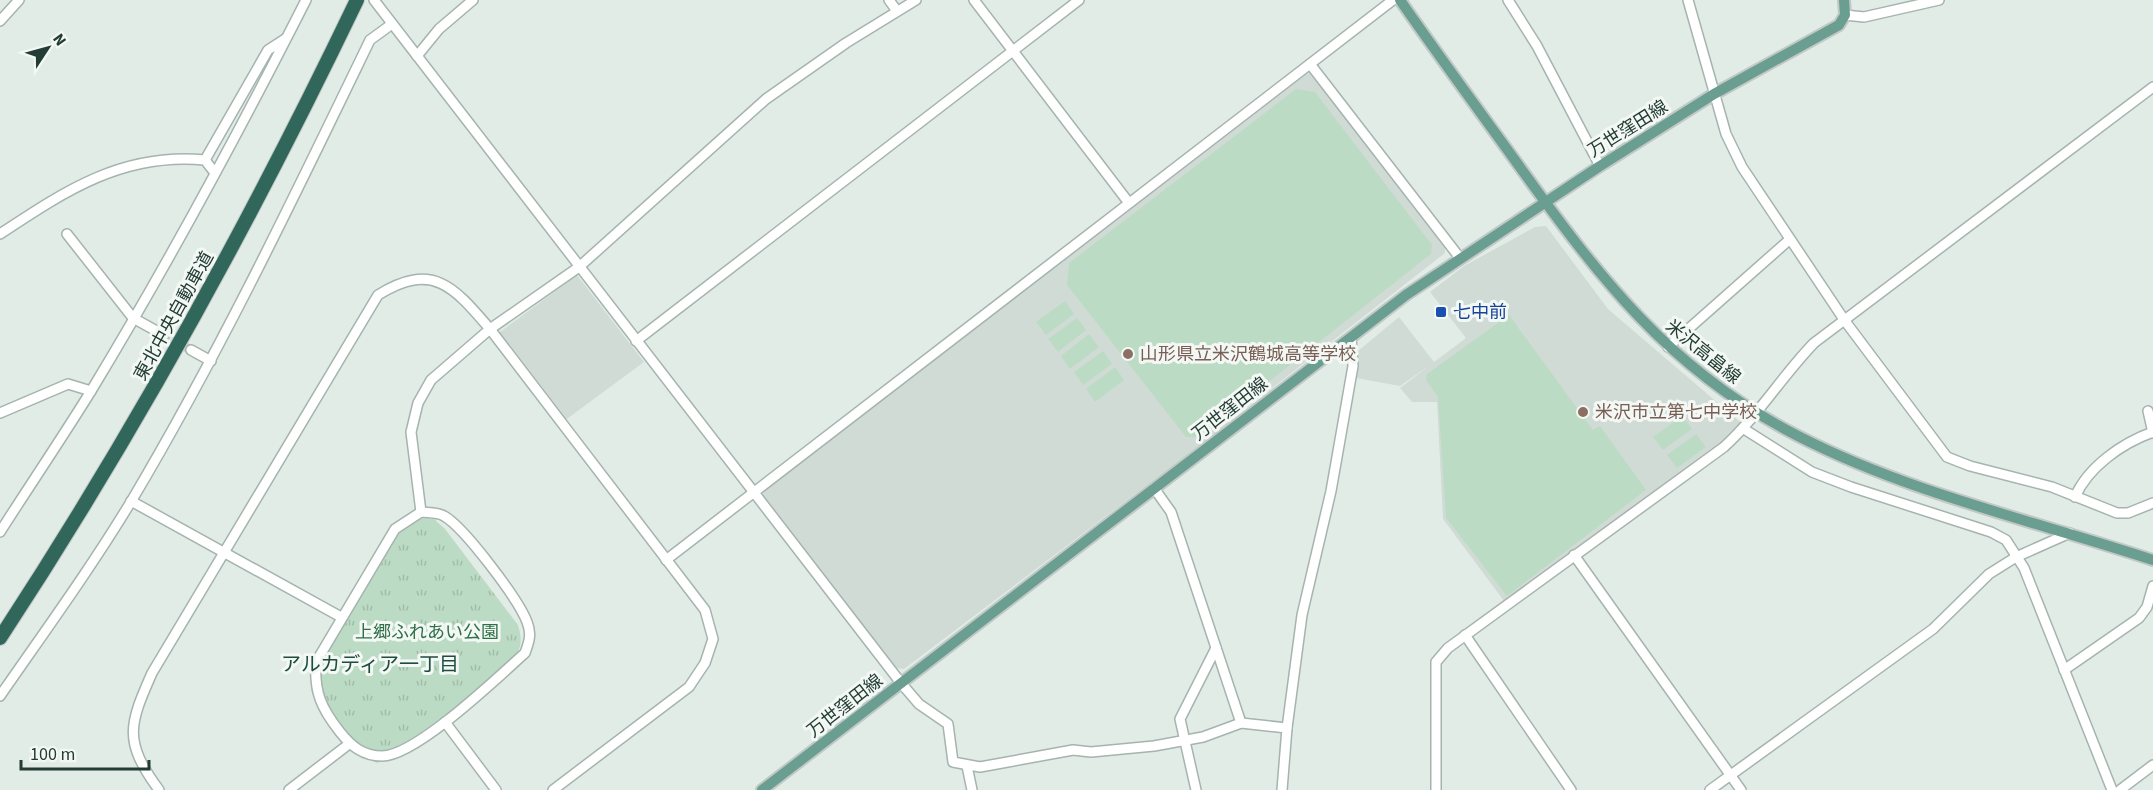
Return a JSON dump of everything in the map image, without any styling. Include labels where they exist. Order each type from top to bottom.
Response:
[{"type":"highway","name":"東北中央自動車道","points":[[0,624],[107,452],[205,281],[347,0]]},
{"type":"highway","name":"東北中央自動車道","points":[[0,638],[108,466],[218,276],[357,0]]},
{"type":"main road","name":"米沢高畠線","points":[[1400,0],[1546,202],[1630,309],[1668,347],[1707,379],[1797,436],[1864,466],[2153,560]]},
{"type":"main road","points":[[1844,0],[1845,15]]},
{"type":"main road","name":"万世窪田線","points":[[762,790],[1351,337],[1460,258],[1714,94],[1839,25],[1845,15]]},
{"type":"street","points":[[0,21],[20,0]]},
{"type":"street","points":[[0,532],[91,391],[133,318],[215,173],[306,0]]},
{"type":"street","points":[[417,56],[439,29],[473,0]]},
{"type":"street","points":[[889,0],[897,10]]},
{"type":"street","points":[[421,512],[411,432],[418,403],[431,380],[490,329],[579,267],[766,99],[897,10],[916,0]]},
{"type":"street","points":[[974,0],[1129,203]]},
{"type":"street","points":[[636,341],[1079,0]]},
{"type":"street","points":[[666,560],[1393,0]]},
{"type":"street","points":[[1845,15],[1864,17],[1939,0]]},
{"type":"street","points":[[376,1],[901,683],[919,704],[948,724],[953,762],[967,766],[1005,764],[1073,750],[1091,752],[1186,740],[1241,723],[1287,728]]},
{"type":"street","points":[[1511,1],[1600,166]]},
{"type":"street","points":[[1691,1],[1714,94],[1733,151],[1789,240],[1845,321],[1947,457],[1970,466],[2052,488],[2117,513],[2128,513],[2153,503]]},
{"type":"street","points":[[0,696],[131,501],[211,361],[370,40],[392,24]]},
{"type":"street","points":[[205,160],[268,50],[286,38]]},
{"type":"street","points":[[1310,64],[1460,258]]},
{"type":"street","points":[[1436,790],[1436,662],[1448,648],[1724,447],[1744,429],[1806,352],[2153,87]]},
{"type":"street","points":[[0,234],[77,184],[153,159],[205,160]]},
{"type":"street","points":[[205,160],[215,173]]},
{"type":"street","points":[[67,234],[133,318],[162,334]]},
{"type":"street","points":[[1668,347],[1789,240]]},
{"type":"street","points":[[159,790],[148,775],[134,745],[134,714],[152,673],[378,295],[399,282],[434,279],[460,293],[490,329],[705,610],[714,639],[705,663],[689,687],[553,790]]},
{"type":"street","points":[[1282,790],[1287,728],[1302,615],[1331,491],[1351,376],[1351,337]]},
{"type":"street","points":[[191,350],[211,361]]},
{"type":"street","points":[[0,413],[68,384],[91,391]]},
{"type":"street","points":[[2074,497],[2081,483],[2105,459],[2153,433],[2148,411]]},
{"type":"street","points":[[1744,429],[1812,472],[1851,487],[1991,532],[2006,540],[2024,568],[2112,790]]},
{"type":"street","points":[[1154,488],[1171,512],[1241,723]]},
{"type":"street","points":[[131,501],[227,551],[341,617]]},
{"type":"street","points":[[421,512],[442,514],[459,529],[495,573],[527,621],[531,638],[525,653],[445,722],[406,748],[384,756],[365,754],[349,744],[328,717],[315,686],[316,662],[341,617],[395,529],[421,512]]},
{"type":"street","points":[[1710,790],[1933,629],[1982,580],[2016,557],[2070,533]]},
{"type":"street","points":[[1574,555],[1741,790]]},
{"type":"street","points":[[2064,669],[2139,618],[2146,607],[2153,586]]},
{"type":"street","points":[[1465,634],[1571,790]]},
{"type":"street","points":[[1196,790],[1180,719],[1216,648]]},
{"type":"street","points":[[445,722],[496,790]]},
{"type":"street","points":[[289,790],[349,744]]},
{"type":"street","points":[[2120,790],[2153,765]]},
{"type":"street","points":[[967,766],[972,790]]},
{"type":"shaded area","name":"山形県立米沢鶴城高等学校","points":[[1305,73],[1314,74],[1445,245],[1445,253],[1188,454],[904,669],[896,668],[763,497],[764,489]]},
{"type":"shaded area","name":"米沢市立第七中学校","points":[[1546,226],[1608,309],[1740,422],[1720,444],[1504,601],[1443,519],[1437,402],[1412,402],[1400,388],[1430,365],[1400,386],[1356,378],[1358,351],[1399,317],[1434,362],[1466,338],[1430,292],[1464,266],[1535,227]]},
{"type":"shaded area","points":[[577,275],[644,362],[564,421],[499,337],[500,332]]},
{"type":"green space","points":[[1296,89],[1315,92],[1432,245],[1431,254],[1198,437],[1186,437],[1067,285],[1069,263]]},
{"type":"green space","points":[[1065,301],[1074,314],[1046,335],[1036,322]]},
{"type":"green space","points":[[1509,315],[1593,430],[1600,426],[1646,490],[1507,596],[1446,518],[1438,397],[1426,380],[1427,374]]},
{"type":"green space","points":[[1077,318],[1086,330],[1058,352],[1048,339]]},
{"type":"green space","points":[[1089,334],[1099,347],[1070,369],[1061,356]]},
{"type":"green space","points":[[1103,351],[1112,364],[1083,385],[1074,372]]},
{"type":"green space","points":[[1115,367],[1124,380],[1095,402],[1086,389]]},
{"type":"green space","points":[[1682,416],[1692,429],[1663,450],[1653,437]]},
{"type":"green space","points":[[1696,434],[1706,447],[1677,468],[1667,455]]},
{"type":"green space","name":"上郷ふれあい公園","points":[[419,518],[434,519],[445,529],[518,625],[520,647],[514,658],[397,756],[377,763],[346,743],[329,723],[311,690],[319,668],[397,532]]},
{"type":"tunnel","points":[[162,334],[191,350]]},
{"type":"place","name":"七中前","points":[[1441,312]]},
{"type":"place","name":"山形県立米沢鶴城高等学校","points":[[1128,354]]},
{"type":"place","name":"米沢市立第七中学校","points":[[1583,412]]},
{"type":"district","name":"アルカディア一丁目","points":[[370,665]]}]
